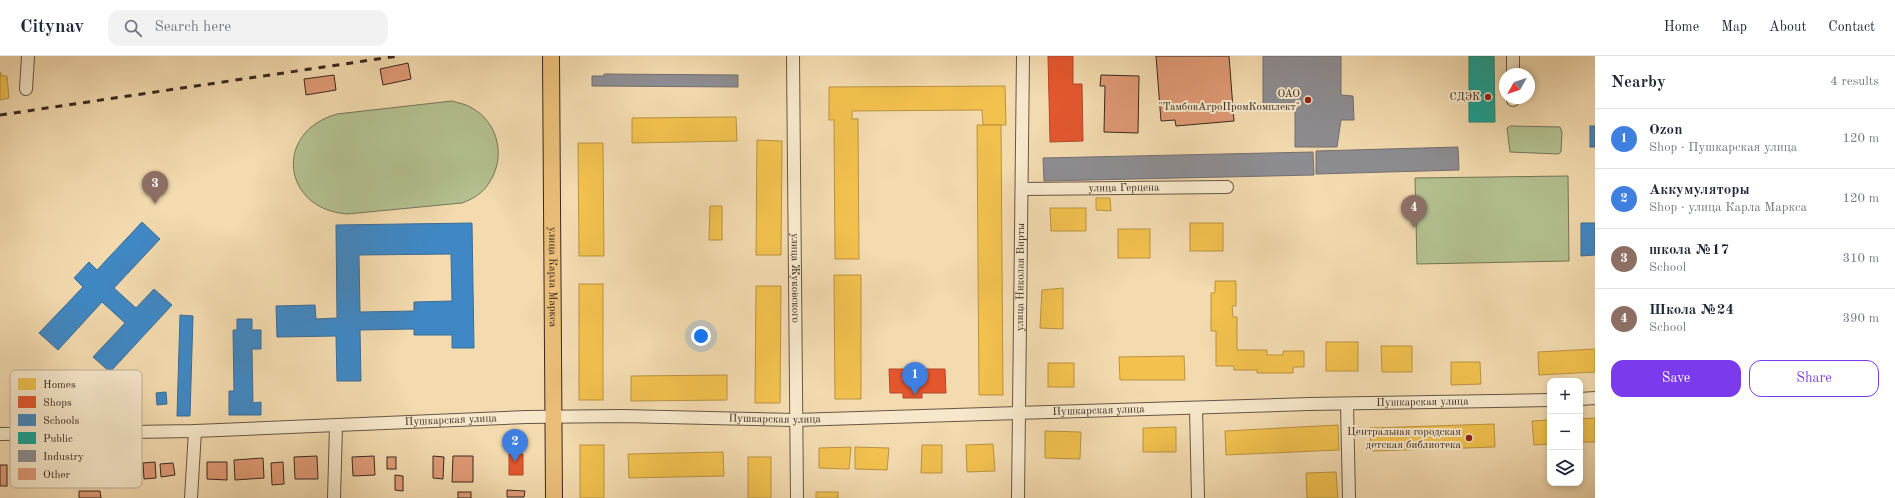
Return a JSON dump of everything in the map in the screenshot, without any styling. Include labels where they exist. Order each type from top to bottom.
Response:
[{"type":"main road","name":"улица Карла Маркса","points":[[551,56],[554,498]]},
{"type":"street","points":[[26,89],[28,56]]},
{"type":"street","name":"улица Николая Вирты","points":[[1018,498],[1023,56]]},
{"type":"street","points":[[1512,56],[1513,68]]},
{"type":"street","name":"улица Жуковского","points":[[793,57],[796,271],[795,420],[797,498]]},
{"type":"street","name":"улица Герцена","points":[[1022,189],[1227,187]]},
{"type":"street","points":[[1583,399],[1595,398]]},
{"type":"street","name":"Пушкарская улица","points":[[142,431],[336,426],[554,417],[622,416],[795,420],[1196,408],[1547,400]]},
{"type":"street","points":[[1346,405],[1349,498]]},
{"type":"street","points":[[1196,408],[1198,498]]},
{"type":"street","points":[[334,498],[336,426]]},
{"type":"street","points":[[191,498],[194,430]]},
{"type":"street","name":"Пушкарская улица","points":[[0,434],[10,434]]},
{"type":"green space","points":[[452,101],[470,107],[481,115],[494,132],[497,142],[497,163],[494,173],[487,187],[474,198],[462,203],[347,214],[325,209],[309,199],[298,185],[294,169],[295,152],[302,137],[316,123],[337,114]]},
{"type":"green space","points":[[1510,126],[1560,127],[1562,132],[1561,152],[1558,154],[1510,152],[1507,128]]},
{"type":"green space","points":[[1568,176],[1569,261],[1417,264],[1415,178]]},
{"type":"building: Homes","points":[[0,72],[2,76],[7,76],[9,98],[0,100]]},
{"type":"building: Homes","points":[[1005,86],[1006,125],[983,125],[982,110],[852,111],[852,119],[858,119],[859,259],[835,259],[834,120],[829,120],[829,87]]},
{"type":"building: Homes","points":[[736,117],[737,141],[632,143],[632,118]]},
{"type":"building: Homes","points":[[977,125],[1001,125],[1003,395],[979,395]]},
{"type":"building: Homes","points":[[757,140],[782,141],[781,255],[756,255]]},
{"type":"building: Homes","points":[[578,143],[603,143],[604,256],[579,256]]},
{"type":"building: Homes","points":[[1096,198],[1110,198],[1111,211],[1096,210]]},
{"type":"building: Homes","points":[[710,206],[722,206],[722,240],[709,240]]},
{"type":"building: Homes","points":[[1050,208],[1086,208],[1086,231],[1051,231]]},
{"type":"building: Homes","points":[[1190,223],[1223,223],[1223,251],[1190,251]]},
{"type":"building: Homes","points":[[1118,229],[1150,229],[1150,258],[1118,258]]},
{"type":"building: Homes","points":[[834,275],[861,275],[861,399],[835,399]]},
{"type":"building: Homes","points":[[1215,281],[1236,281],[1236,306],[1232,306],[1233,317],[1237,317],[1237,350],[1267,350],[1267,355],[1283,355],[1283,351],[1304,351],[1304,367],[1293,367],[1293,373],[1257,373],[1257,370],[1234,370],[1234,366],[1216,366],[1216,331],[1211,331],[1211,293],[1215,293]]},
{"type":"building: Homes","points":[[579,284],[603,284],[603,400],[579,400]]},
{"type":"building: Homes","points":[[756,286],[781,286],[780,403],[755,403]]},
{"type":"building: Homes","points":[[1063,288],[1063,329],[1040,328],[1042,290]]},
{"type":"building: Homes","points":[[1326,342],[1358,342],[1358,371],[1326,371]]},
{"type":"building: Homes","points":[[1381,346],[1412,346],[1412,372],[1382,372]]},
{"type":"building: Homes","points":[[1595,349],[1595,372],[1539,375],[1538,352]]},
{"type":"building: Homes","points":[[1184,356],[1185,380],[1120,380],[1119,357]]},
{"type":"building: Homes","points":[[1451,362],[1480,362],[1481,384],[1451,385]]},
{"type":"building: Homes","points":[[1048,363],[1074,363],[1074,387],[1048,387]]},
{"type":"building: Homes","points":[[727,375],[727,400],[631,401],[631,376]]},
{"type":"building: Homes","points":[[1595,418],[1595,442],[1583,442],[1583,419]]},
{"type":"building: Homes","points":[[1547,420],[1547,444],[1534,445],[1532,421]]},
{"type":"building: Homes","points":[[1494,424],[1495,447],[1371,451],[1370,428]]},
{"type":"building: Homes","points":[[1338,425],[1339,450],[1226,455],[1225,431]]},
{"type":"building: Homes","points":[[1176,427],[1176,452],[1143,452],[1143,428]]},
{"type":"building: Homes","points":[[1045,431],[1081,432],[1080,459],[1045,458]]},
{"type":"building: Homes","points":[[993,444],[995,471],[967,472],[966,445]]},
{"type":"building: Homes","points":[[580,445],[604,445],[604,498],[580,498]]},
{"type":"building: Homes","points":[[922,445],[942,445],[942,473],[921,473]]},
{"type":"building: Homes","points":[[851,447],[849,469],[819,468],[819,448]]},
{"type":"building: Homes","points":[[855,447],[889,448],[887,470],[855,469]]},
{"type":"building: Homes","points":[[723,452],[724,476],[629,478],[628,454]]},
{"type":"building: Homes","points":[[748,457],[771,457],[771,498],[748,498]]},
{"type":"building: Homes","points":[[1336,472],[1338,498],[1307,498],[1306,473]]},
{"type":"building: Homes","points":[[816,492],[838,492],[838,498],[816,498]]},
{"type":"building: Shops","points":[[1048,56],[1073,56],[1073,84],[1082,84],[1083,141],[1050,142]]},
{"type":"building: Shops","points":[[889,369],[945,369],[946,393],[922,393],[922,398],[903,398],[903,393],[890,393]]},
{"type":"building: Shops","points":[[509,453],[523,454],[523,475],[509,475]]},
{"type":"building: Schools","points":[[1590,126],[1595,126],[1595,147],[1590,147]]},
{"type":"building: Schools","points":[[142,222],[160,239],[114,288],[136,308],[154,289],[172,305],[112,370],[108,370],[93,357],[125,323],[102,302],[58,350],[39,333],[83,287],[74,278],[89,262],[97,270]]},
{"type":"building: Schools","points":[[472,223],[474,348],[452,348],[452,335],[414,335],[414,329],[360,330],[361,381],[337,381],[336,336],[277,337],[276,306],[315,305],[316,319],[337,318],[336,225]],"holes":[[[451,254],[452,301],[414,302],[414,311],[360,312],[359,255]]]},
{"type":"building: Schools","points":[[1581,223],[1595,223],[1595,255],[1581,256]]},
{"type":"building: Schools","points":[[180,315],[193,316],[190,416],[177,416]]},
{"type":"building: Schools","points":[[237,319],[252,319],[252,330],[261,330],[261,349],[252,349],[253,403],[261,402],[261,415],[229,415],[229,391],[234,391],[233,330],[237,330]]},
{"type":"building: Schools","points":[[166,392],[167,404],[157,405],[156,393]]},
{"type":"building: Public","points":[[1469,56],[1494,56],[1495,122],[1469,122]]},
{"type":"building: Industry","name":"ОАО \"ТамбовАгроПромКомплект\"","points":[[1263,56],[1341,56],[1341,95],[1353,96],[1354,120],[1341,120],[1337,147],[1295,147],[1295,104],[1263,104]]},
{"type":"building: Industry","points":[[604,74],[738,75],[738,87],[592,86],[592,76],[604,76]]},
{"type":"building: Industry","points":[[1458,147],[1459,170],[1316,174],[1316,151]]},
{"type":"building: Industry","points":[[1313,152],[1314,175],[1044,181],[1043,158]]},
{"type":"building: Other","points":[[1156,56],[1229,56],[1234,121],[1176,126],[1175,120],[1161,121]]},
{"type":"building: Other","points":[[408,63],[411,79],[383,85],[380,69]]},
{"type":"building: Other","points":[[334,75],[336,90],[306,95],[304,79]]},
{"type":"building: Other","points":[[1101,75],[1139,76],[1138,133],[1104,132],[1105,86],[1100,86]]},
{"type":"building: Other","points":[[317,456],[318,479],[295,479],[294,457]]},
{"type":"building: Other","points":[[374,456],[375,475],[353,476],[352,457]]},
{"type":"building: Other","points":[[433,456],[444,457],[443,479],[433,478]]},
{"type":"building: Other","points":[[453,456],[473,456],[473,482],[452,482]]},
{"type":"building: Other","points":[[387,457],[396,457],[396,469],[387,469]]},
{"type":"building: Other","points":[[263,458],[264,478],[235,480],[234,460]]},
{"type":"building: Other","points":[[155,462],[156,478],[144,479],[143,463]]},
{"type":"building: Other","points":[[207,462],[227,462],[227,480],[207,479]]},
{"type":"building: Other","points":[[283,462],[284,484],[272,485],[271,463]]},
{"type":"building: Other","points":[[173,463],[175,475],[161,477],[160,464]]},
{"type":"building: Other","points":[[0,465],[7,465],[7,486],[0,486]]},
{"type":"building: Other","points":[[395,475],[403,476],[403,491],[395,490]]},
{"type":"building: Other","points":[[507,490],[525,491],[524,497],[507,497]]},
{"type":"building: Other","points":[[79,491],[100,491],[101,498],[79,498]]},
{"type":"building: Other","points":[[458,492],[471,492],[471,498],[458,498]]},
{"type":"railway","points":[[0,115],[398,56]]},
{"type":"place","name":"СДЭК","points":[[1488,97]]},
{"type":"place","name":"ОАО \"ТамбовАгроПромКомплект\"","points":[[1308,100]]},
{"type":"place","name":"школа №17","points":[[155,204]]},
{"type":"place","name":"Школа №24","points":[[1414,228]]},
{"type":"place","name":"Ozon","points":[[915,395]]},
{"type":"place","name":"Центральная городская детская библиотека","points":[[1469,438]]},
{"type":"place","name":"Аккумуляторы","points":[[515,462]]}]
